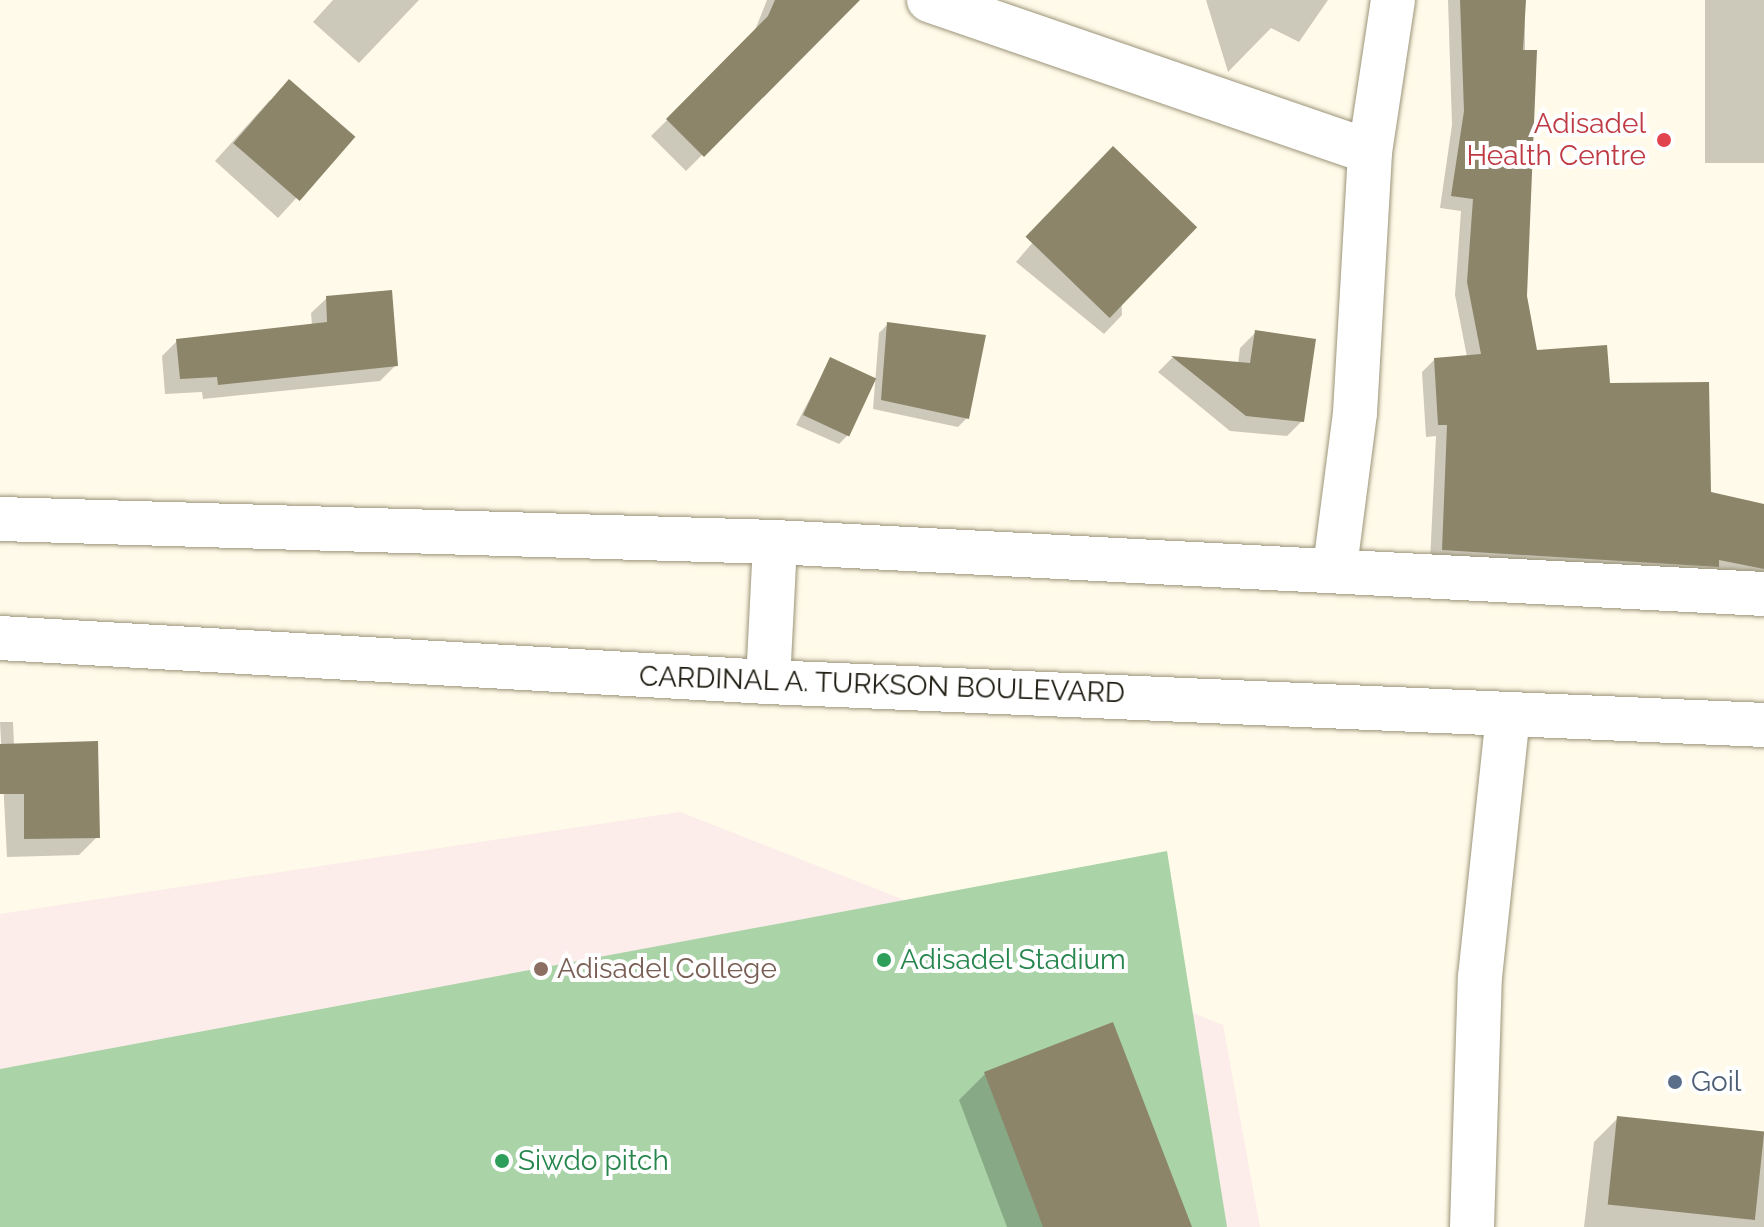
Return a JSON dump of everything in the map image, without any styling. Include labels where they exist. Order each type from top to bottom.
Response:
[{"type":"street","points":[[929,0],[1370,152]]},
{"type":"street","points":[[1335,567],[1355,413],[1370,152],[1393,0]]},
{"type":"street","points":[[0,519],[775,542],[1335,567],[1764,594]]},
{"type":"street","points":[[768,682],[775,542]]},
{"type":"street","name":"CARDINAL A. TURKSON BOULEVARD","points":[[0,638],[768,682],[1764,725]]},
{"type":"street","points":[[1472,1227],[1480,977],[1508,714]]},
{"type":"shaded area","name":"Adisadel Stadium","points":[[680,812],[1223,1025],[1260,1227],[0,1227],[0,914]]},
{"type":"green space","name":"Adisadel Stadium","points":[[1167,851],[1227,1227],[0,1227],[0,1069]]},
{"type":"building","points":[[775,0],[860,0],[704,157],[666,119],[768,16]]},
{"type":"building","points":[[1460,0],[1526,0],[1523,50],[1537,50],[1527,296],[1537,350],[1607,345],[1610,383],[1709,382],[1711,492],[1764,504],[1764,569],[1719,560],[1719,567],[1442,550],[1447,425],[1438,425],[1434,358],[1481,354],[1467,282],[1473,199],[1451,196],[1464,111]]},
{"type":"building","points":[[289,79],[355,137],[300,201],[233,143]]},
{"type":"building","points":[[1113,146],[1197,227],[1110,318],[1025,237]]},
{"type":"building","points":[[392,290],[398,366],[218,385],[217,377],[180,379],[176,339],[327,322],[326,296]]},
{"type":"building","points":[[887,322],[986,335],[969,419],[881,400]]},
{"type":"building","points":[[1255,330],[1316,339],[1304,422],[1246,416],[1171,356],[1250,363]]},
{"type":"building","points":[[830,357],[876,379],[849,437],[803,415]]},
{"type":"building","points":[[98,741],[100,838],[24,839],[24,794],[0,794],[0,744]]},
{"type":"building","points":[[1113,1022],[1192,1227],[1043,1227],[984,1072]]},
{"type":"building","points":[[1617,1116],[1764,1131],[1755,1220],[1608,1205]]},
{"type":"place","name":"Adisadel Health Centre","points":[[1664,140]]},
{"type":"place","name":"Adisadel Stadium","points":[[884,960]]},
{"type":"place","name":"Adisadel College","points":[[541,969]]},
{"type":"place","name":"Goil","points":[[1675,1082]]},
{"type":"place","name":"Siwdo pitch","points":[[502,1161]]}]
